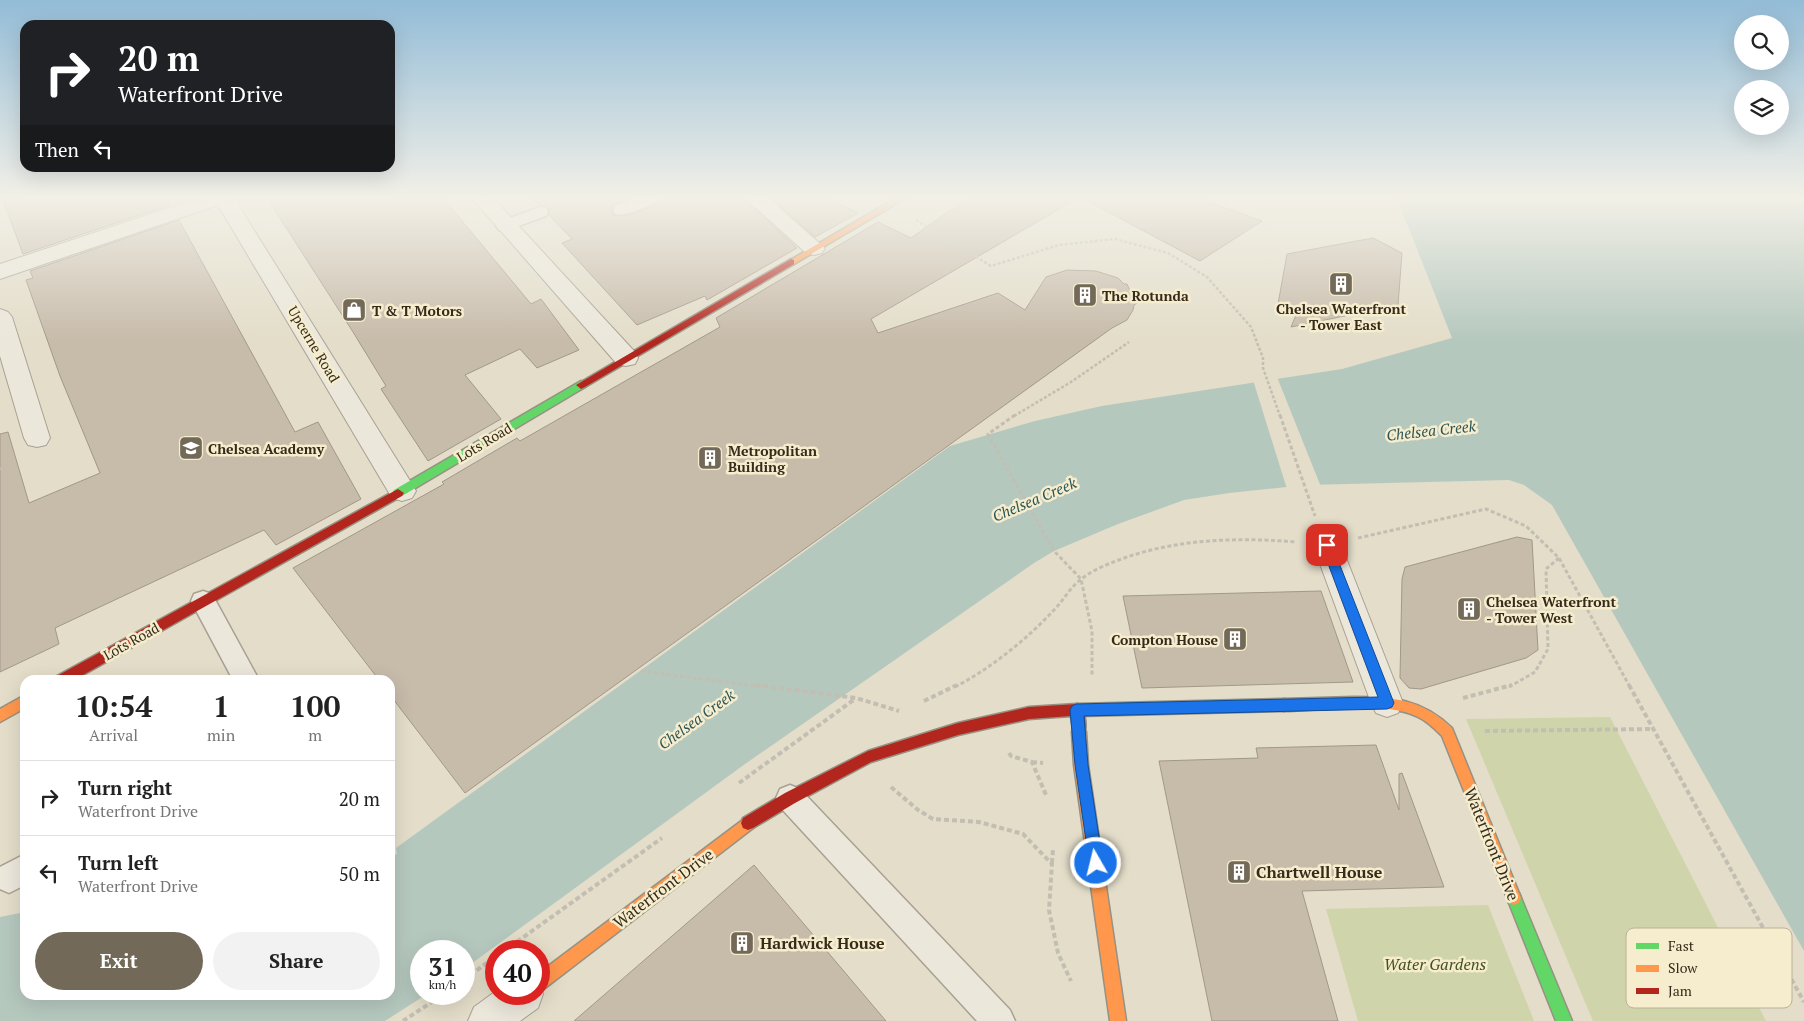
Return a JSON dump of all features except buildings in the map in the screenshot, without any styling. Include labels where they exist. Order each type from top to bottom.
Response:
[{"type":"street","points":[[0,272],[78,246]]},
{"type":"street","name":"Upcerne Road","points":[[253,246],[402,491]]},
{"type":"street","points":[[523,246],[626,358]]},
{"type":"street","name":"Lots Road","points":[[71,675],[402,491],[818,246]]},
{"type":"street","points":[[0,317],[37,438]]},
{"type":"street","points":[[1327,545],[1387,703]]},
{"type":"street","name":"Waterfront Drive","points":[[550,974],[746,824],[790,798],[868,757],[958,729],[1029,713],[1093,709],[1387,703],[1408,705],[1430,715],[1447,732],[1564,1021]]},
{"type":"street","points":[[0,716],[20,704]]},
{"type":"street","points":[[1076,710],[1081,765],[1118,1020]]},
{"type":"street","points":[[488,1021],[509,1005]]},
{"type":"lane","points":[[203,601],[243,675]]},
{"type":"lane","points":[[790,798],[999,1021]]},
{"type":"path","points":[[958,246],[991,266],[1062,246]]},
{"type":"path","points":[[1140,246],[1168,253],[1207,277],[1252,327],[1263,358],[1263,368],[1309,500]]},
{"type":"path","points":[[1093,709],[1092,631],[1081,579],[1054,551],[988,434],[1020,412],[1071,382],[1129,342]]},
{"type":"path","points":[[0,469],[5,467]]},
{"type":"path","points":[[916,704],[948,692],[987,668],[1026,637],[1060,604],[1081,579],[1119,558],[1166,547],[1224,539],[1281,540],[1327,545],[1486,509],[1526,526],[1559,558],[1763,928]]},
{"type":"path","points":[[1430,715],[1442,704],[1510,686],[1535,672],[1548,649],[1546,569],[1559,558]]},
{"type":"path","points":[[641,671],[856,698],[899,711],[908,708]]},
{"type":"path","points":[[993,721],[1010,756],[1032,762],[1048,799]]},
{"type":"path","points":[[1447,732],[1653,730]]},
{"type":"path","points":[[868,757],[886,783],[918,810],[934,819],[979,822],[1023,834],[1052,864]]},
{"type":"path","points":[[1054,840],[1049,910],[1058,953],[1086,1008],[1118,1020]]},
{"type":"path","points":[[1792,980],[1804,1002]]},
{"type":"path","points":[[403,1021],[427,1005]]},
{"type":"green space","points":[[1610,717],[1718,928],[1626,928],[1626,1008],[1759,1008],[1766,1021],[1593,1021],[1466,719]]},
{"type":"green space","name":"Water Gardens","points":[[1488,905],[1534,1021],[1358,1021],[1326,909]]},
{"type":"water","name":"Chelsea Creek","points":[[1416,246],[1804,246],[1804,951],[1552,505],[1524,485],[1509,480],[1306,485],[1184,500],[1118,524],[1054,551],[745,764],[504,940],[485,940],[485,954],[475,961],[475,940],[410,940],[410,1005],[385,1021],[0,1021],[0,917],[20,913],[20,1000],[395,1000],[396,848],[950,446],[1035,421],[1102,406],[1342,369],[1452,338]]},
{"type":"pier","points":[[1277,377],[1321,487],[1287,489],[1253,380]]},
{"type":"traffic: fast","points":[[398,493],[581,385]]},
{"type":"traffic: fast","points":[[1077,710],[1284,705]]},
{"type":"traffic: fast","points":[[1514,898],[1564,1021]]},
{"type":"traffic: slow","points":[[791,262],[819,246]]},
{"type":"traffic: slow","points":[[0,716],[20,704]]},
{"type":"traffic: slow","points":[[1284,705],[1391,704],[1420,711],[1438,723],[1447,732],[1514,898]]},
{"type":"traffic: slow","points":[[1079,732],[1081,765],[1118,1021]]},
{"type":"traffic: slow","points":[[550,974],[748,823]]},
{"type":"traffic: jam","points":[[581,385],[791,262]]},
{"type":"traffic: jam","points":[[71,675],[398,493]]},
{"type":"traffic: jam","points":[[748,823],[790,798],[868,757],[958,729],[1029,713],[1077,710],[1079,732]]},
{"type":"place","name":"Chelsea Waterfront - Tower East","points":[[1341,284]]},
{"type":"place","name":"The Rotunda","points":[[1085,295]]},
{"type":"place","name":"T & T Motors","points":[[354,310]]},
{"type":"place","name":"Chelsea Academy","points":[[191,448]]},
{"type":"place","name":"Metropolitan Building","points":[[710,458]]},
{"type":"place","name":"Chelsea Waterfront - Tower West","points":[[1469,609]]},
{"type":"place","name":"Compton House","points":[[1235,639]]},
{"type":"place","name":"Chartwell House","points":[[1239,872]]},
{"type":"place","name":"Hardwick House","points":[[742,943]]},
{"type":"route","points":[[1096,863],[1081,765],[1076,710],[1387,703],[1327,545]]}]
